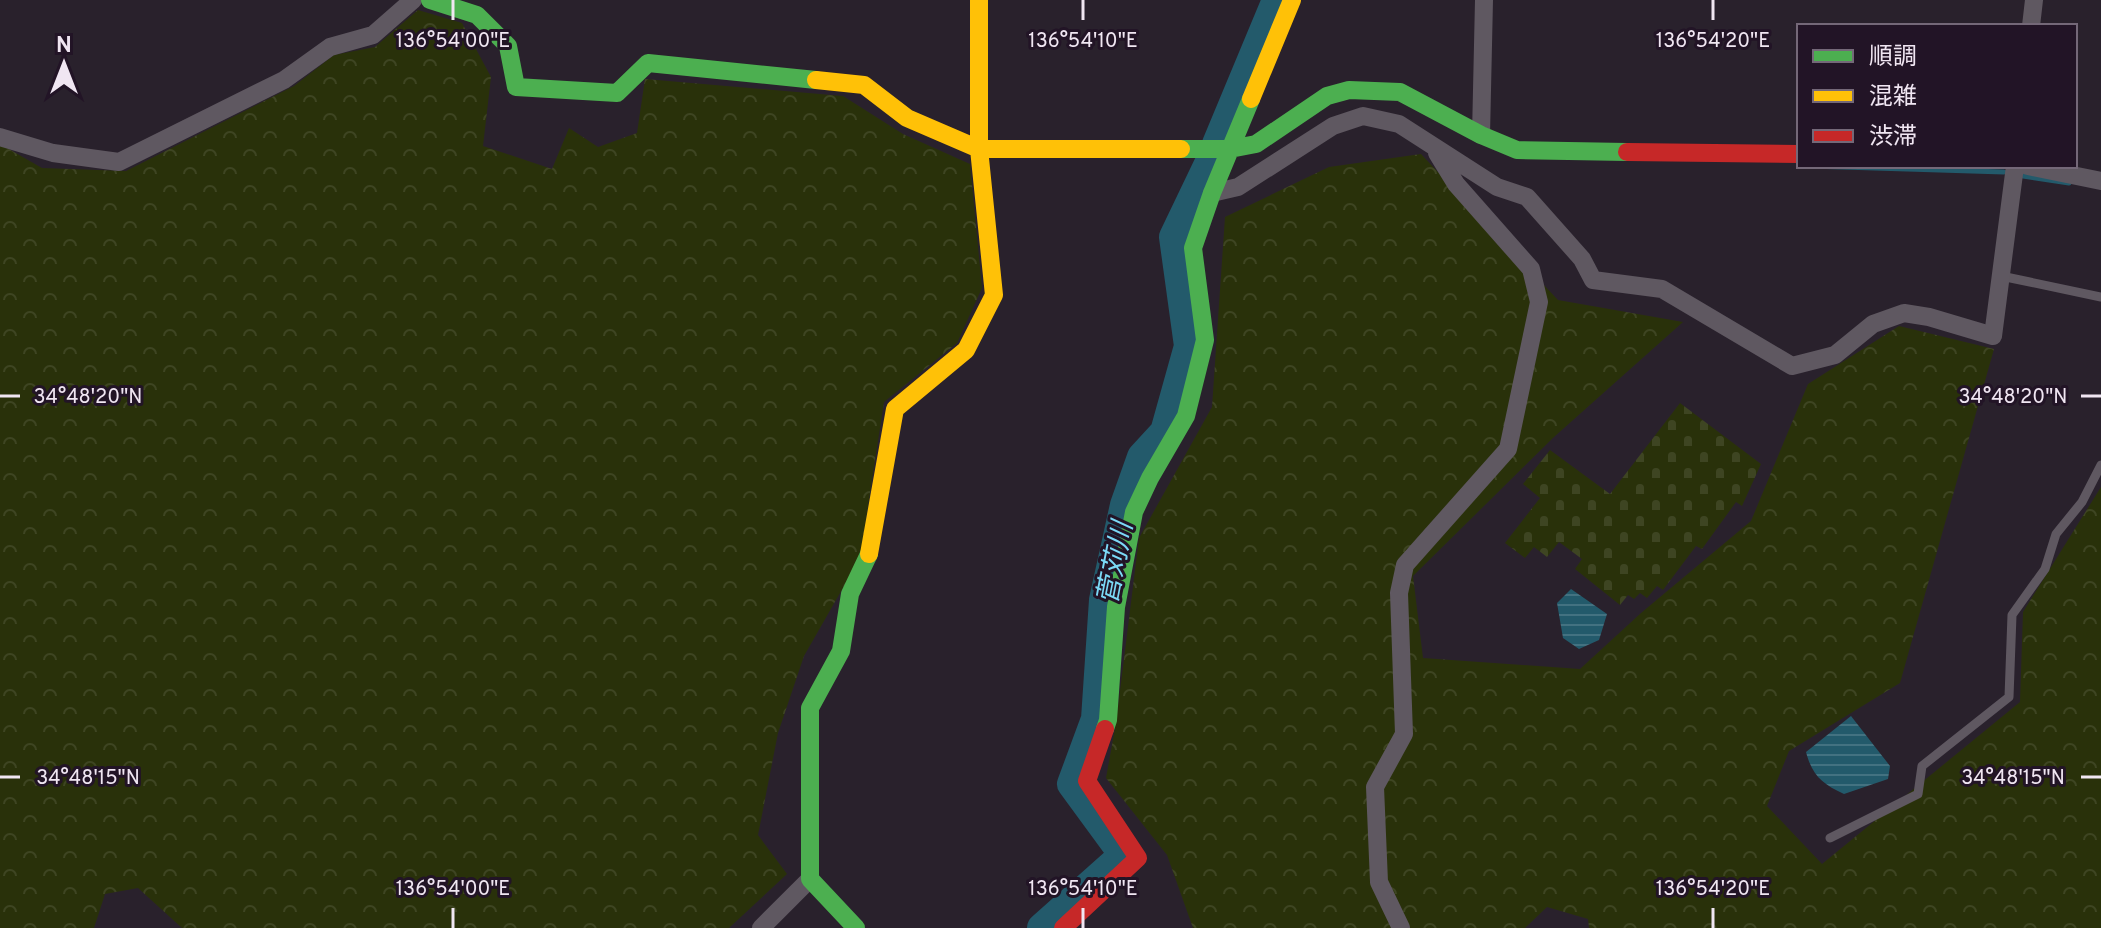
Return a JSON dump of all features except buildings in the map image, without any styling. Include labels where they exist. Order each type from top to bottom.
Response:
[{"type":"street","points":[[0,137],[53,153],[119,162],[284,80],[330,47],[373,35],[413,0]]},
{"type":"street","points":[[430,0],[477,7],[508,46],[516,87],[617,93],[648,63],[864,85],[907,118],[979,149],[1230,149],[1256,144],[1327,96],[1349,90],[1400,92],[1481,135],[1517,150],[1797,154]]},
{"type":"street","points":[[856,928],[810,879],[810,708],[841,651],[850,594],[868,561],[895,409],[966,350],[994,295],[979,149],[979,0]]},
{"type":"street","points":[[1063,928],[1138,858],[1087,781],[1108,720],[1116,607],[1134,512],[1186,416],[1205,340],[1193,248],[1212,193],[1292,0]]},
{"type":"street","points":[[1481,135],[1484,0]]},
{"type":"street","points":[[2031,24],[2034,0]]},
{"type":"street","points":[[1212,193],[1238,187],[1333,126],[1363,116],[1399,124],[1497,187],[1527,197],[1582,259],[1593,280],[1662,289],[1792,366],[1835,355],[1873,324],[1904,313],[1993,336],[2015,168]]},
{"type":"street","points":[[1401,928],[1379,882],[1375,787],[1404,734],[1399,593],[1405,565],[1508,449],[1539,302],[1531,269],[1456,184],[1433,147]]},
{"type":"street","points":[[2038,168],[2101,181]]},
{"type":"street","points":[[761,928],[810,879]]},
{"type":"lane","points":[[2001,276],[2101,297]]},
{"type":"lane","points":[[1830,838],[1918,794],[1922,766],[2009,697],[2012,615],[2045,569],[2056,534],[2082,502],[2101,465]]},
{"type":"green space","points":[[418,10],[462,23],[491,77],[483,146],[552,169],[569,128],[598,147],[637,133],[645,79],[843,96],[903,134],[970,164],[982,288],[957,343],[884,402],[860,558],[804,656],[778,733],[758,835],[787,874],[729,928],[182,928],[138,888],[105,894],[94,928],[0,928],[0,144],[42,168],[126,171],[294,86],[334,55],[375,47]]},
{"type":"green space","points":[[1421,154],[1558,300],[1683,322],[1554,437],[1413,576],[1423,658],[1580,669],[1641,613],[1751,521],[1808,384],[1899,326],[1994,349],[1900,683],[1789,751],[1767,806],[1822,864],[2020,702],[2023,612],[2101,487],[2101,928],[1589,928],[1588,919],[1547,907],[1525,928],[1193,928],[1167,855],[1106,778],[1116,723],[1139,538],[1212,407],[1225,217],[1329,167]]},
{"type":"green space","points":[[1680,403],[1761,464],[1742,506],[1736,502],[1702,549],[1696,546],[1663,590],[1657,586],[1647,598],[1640,593],[1634,599],[1628,595],[1620,605],[1575,569],[1582,559],[1559,542],[1547,557],[1534,547],[1525,558],[1505,543],[1540,498],[1523,484],[1550,450],[1610,494]]},
{"type":"water","points":[[1571,589],[1607,614],[1599,640],[1579,649],[1563,638],[1557,603]]},
{"type":"water","points":[[1851,716],[1890,766],[1888,779],[1844,794],[1819,778],[1806,752]]},
{"type":"waterway","name":"菅苅川","points":[[1217,144],[1277,0]]},
{"type":"waterway","name":"菅苅川","points":[[1042,928],[1124,855],[1072,784],[1096,719],[1104,600],[1125,505],[1142,457],[1165,432],[1189,346],[1174,237],[1209,164]]},
{"type":"waterway","points":[[1875,168],[2004,172]]},
{"type":"waterway","points":[[2023,176],[2069,183]]},
{"type":"traffic: fast","points":[[430,0],[477,15],[508,46],[516,87],[617,93],[648,63],[816,80]]},
{"type":"traffic: fast","points":[[1181,149],[1230,149],[1256,144],[1327,96],[1349,90],[1400,92],[1481,135],[1517,150],[1627,152]]},
{"type":"traffic: fast","points":[[1105,729],[1116,607],[1134,512],[1186,416],[1205,340],[1193,248],[1251,99]]},
{"type":"traffic: fast","points":[[856,928],[810,879],[810,708],[841,651],[850,594],[869,554]]},
{"type":"traffic: slow","points":[[869,554],[895,409],[966,350],[994,295],[979,149],[979,0]]},
{"type":"traffic: slow","points":[[1251,99],[1292,0]]},
{"type":"traffic: slow","points":[[816,80],[864,85],[907,118],[979,149],[1181,149]]},
{"type":"traffic: jam","points":[[1627,152],[1797,154]]},
{"type":"traffic: jam","points":[[1063,928],[1138,858],[1087,781],[1105,729]]}]
